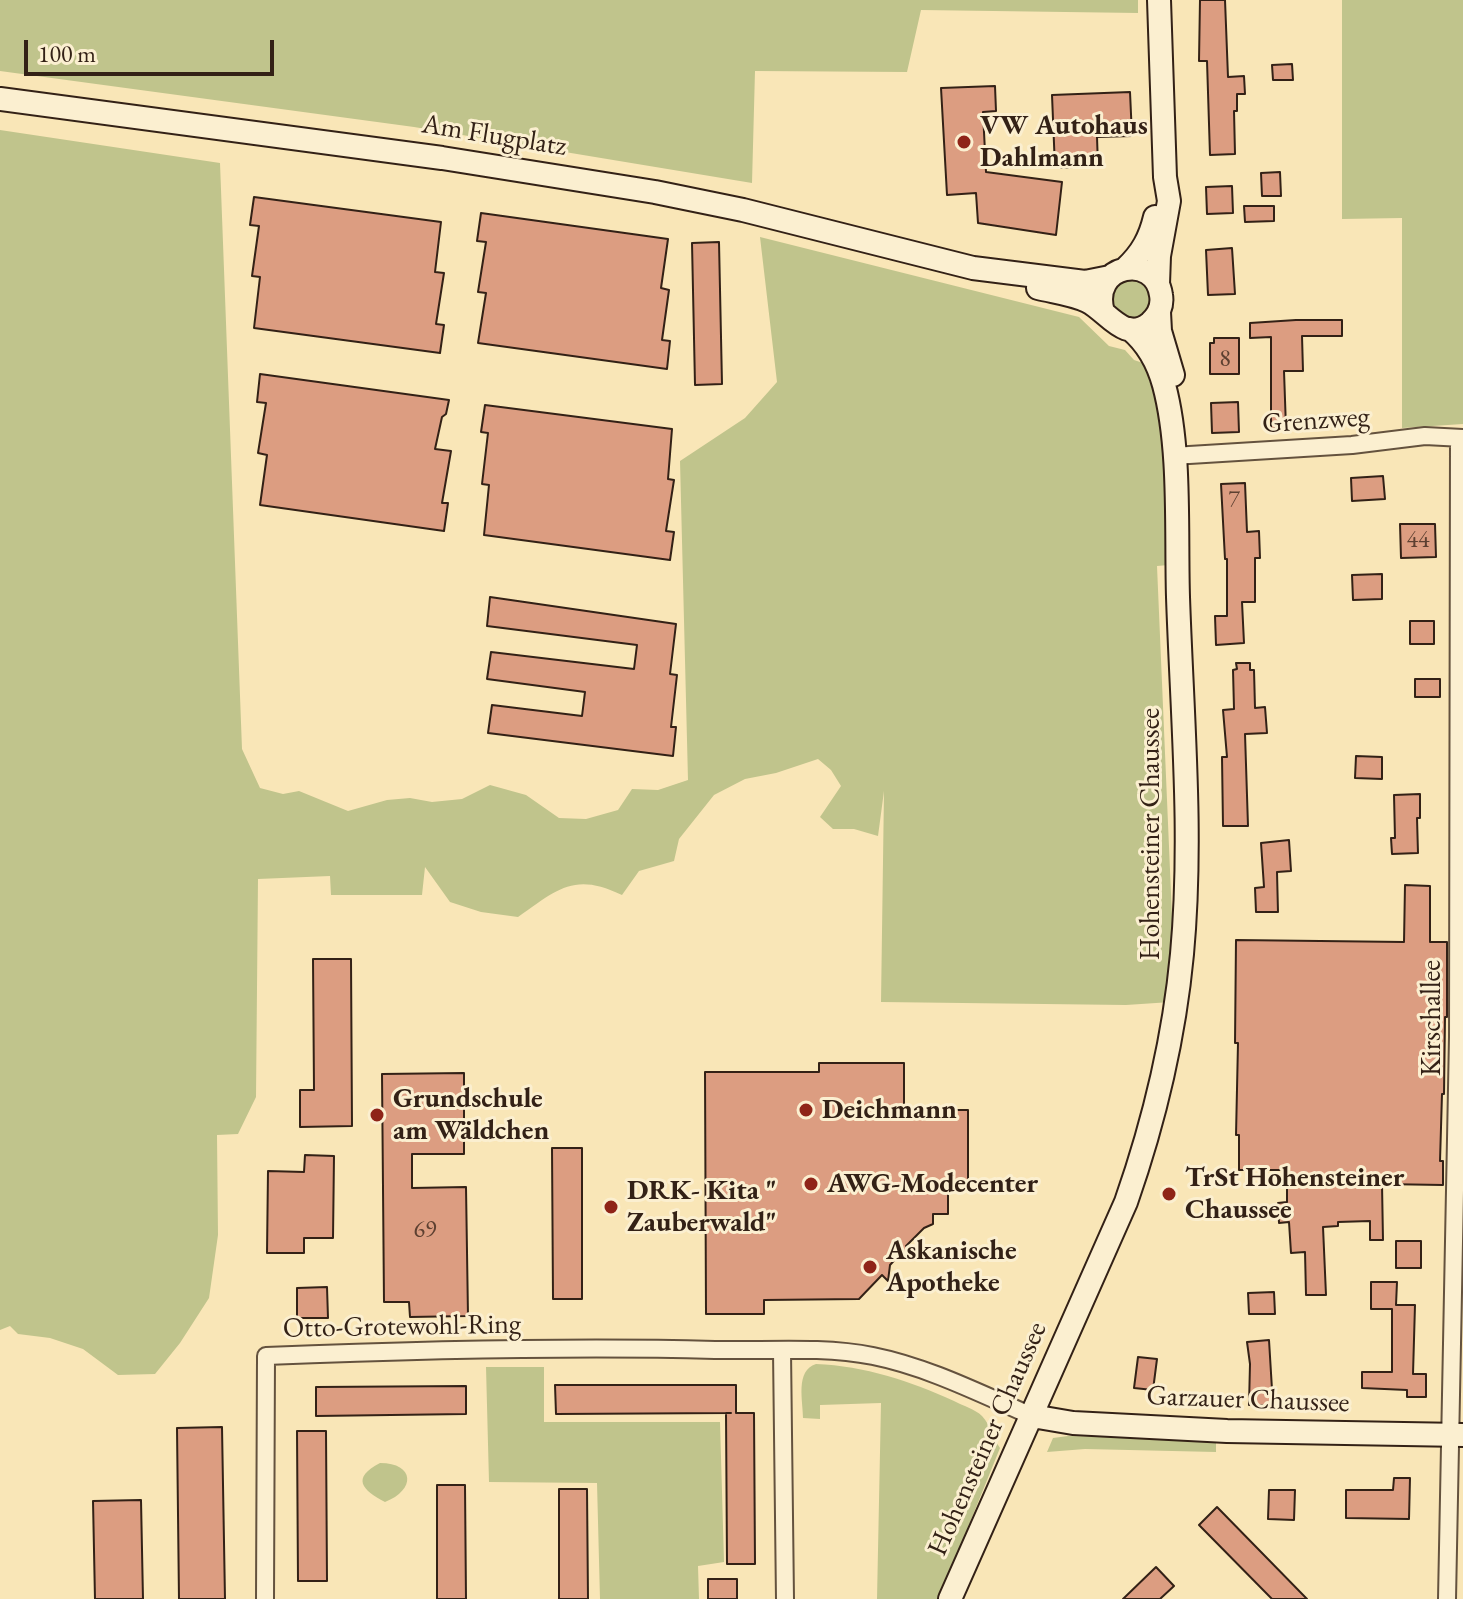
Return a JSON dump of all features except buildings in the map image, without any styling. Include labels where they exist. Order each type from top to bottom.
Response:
[{"type":"main road","points":[[1159,0],[1168,214],[1159,256],[1158,284],[1162,303],[1159,312],[1146,326],[1130,329],[1117,326],[1103,312],[1101,292],[1118,272],[1141,253],[1150,235],[1165,177]]},
{"type":"main road","name":"Am Flugplatz","points":[[0,99],[412,154],[655,192],[743,210],[973,268],[1011,282],[1084,300],[1103,312]]},
{"type":"main road","name":"Am Flugplatz","points":[[973,268],[1085,282],[1118,272]]},
{"type":"main road","points":[[1118,272],[1144,271],[1158,284]]},
{"type":"main road","name":"Hohensteiner Chaussee","points":[[950,1599],[1126,1202],[1145,1150],[1170,1042],[1182,956],[1186,844],[1173,456],[1175,387],[1160,331],[1159,312]]},
{"type":"main road","name":"Hohensteiner Chaussee","points":[[1130,329],[1147,345],[1163,383],[1173,456]]},
{"type":"main road","name":"Garzauer Chaussee","points":[[1032,1416],[1073,1423],[1227,1431],[1456,1435]]},
{"type":"street","name":"Grenzweg","points":[[1173,456],[1352,445],[1425,436],[1461,438]]},
{"type":"street","name":"Kirschallee","points":[[1447,1599],[1456,1435],[1461,1037],[1461,438]]},
{"type":"street","name":"Otto-Grotewohl-Ring","points":[[265,1599],[266,1356],[526,1349],[782,1351],[873,1356],[948,1380],[1032,1416]]},
{"type":"street","points":[[782,1351],[785,1599]]},
{"type":"green space","points":[[0,0],[1138,0],[1138,13],[921,10],[907,72],[755,71],[752,183],[414,127],[0,71]]},
{"type":"green space","points":[[1342,0],[1463,0],[1463,424],[1402,428],[1402,218],[1342,219]]},
{"type":"green space","points":[[0,130],[220,163],[242,749],[260,788],[283,794],[299,791],[348,811],[387,800],[410,798],[432,802],[462,799],[490,785],[526,795],[559,818],[586,819],[618,810],[632,789],[658,790],[688,780],[680,461],[745,418],[777,382],[760,237],[1079,317],[1109,346],[1125,350],[1134,360],[1143,363],[1150,360],[1162,398],[1169,565],[1157,566],[1173,940],[1171,1002],[1126,1005],[881,1002],[884,791],[878,836],[854,829],[833,829],[820,817],[841,786],[831,770],[818,759],[776,773],[745,779],[714,795],[679,839],[674,861],[639,871],[622,895],[605,888],[579,884],[556,892],[518,917],[481,912],[450,902],[425,867],[422,895],[331,895],[330,876],[258,879],[256,1097],[238,1134],[217,1135],[218,1235],[209,1298],[180,1343],[155,1374],[118,1375],[83,1349],[50,1338],[18,1334],[10,1326],[0,1330]]},
{"type":"green space","points":[[1132,280],[1146,285],[1151,299],[1146,313],[1132,318],[1118,313],[1113,299],[1118,285]]},
{"type":"green space","points":[[816,1364],[870,1371],[921,1387],[976,1411],[990,1428],[1000,1448],[939,1599],[877,1599],[881,1403],[820,1405],[820,1419],[803,1418],[803,1379],[809,1368]]},
{"type":"green space","points":[[486,1367],[544,1367],[544,1422],[720,1422],[724,1562],[698,1566],[699,1599],[600,1599],[597,1483],[489,1482]]},
{"type":"green space","points":[[1053,1438],[1216,1439],[1216,1452],[1085,1449],[1047,1452]]},
{"type":"green space","points":[[380,1463],[400,1467],[407,1478],[402,1491],[385,1502],[370,1493],[363,1484],[365,1474]]},
{"type":"place","name":"VW Autohaus Dahlmann","points":[[964,142]]},
{"type":"place","name":"Deichmann","points":[[806,1110]]},
{"type":"place","name":"Grundschule am Wäldchen","points":[[377,1115]]},
{"type":"place","name":"AWG-Modecenter","points":[[811,1184]]},
{"type":"place","name":"TrSt Hohensteiner Chaussee","points":[[1169,1194]]},
{"type":"place","name":"DRK- Kita \" Zauberwald\"","points":[[611,1207]]},
{"type":"place","name":"Askanische Apotheke","points":[[870,1267]]}]
